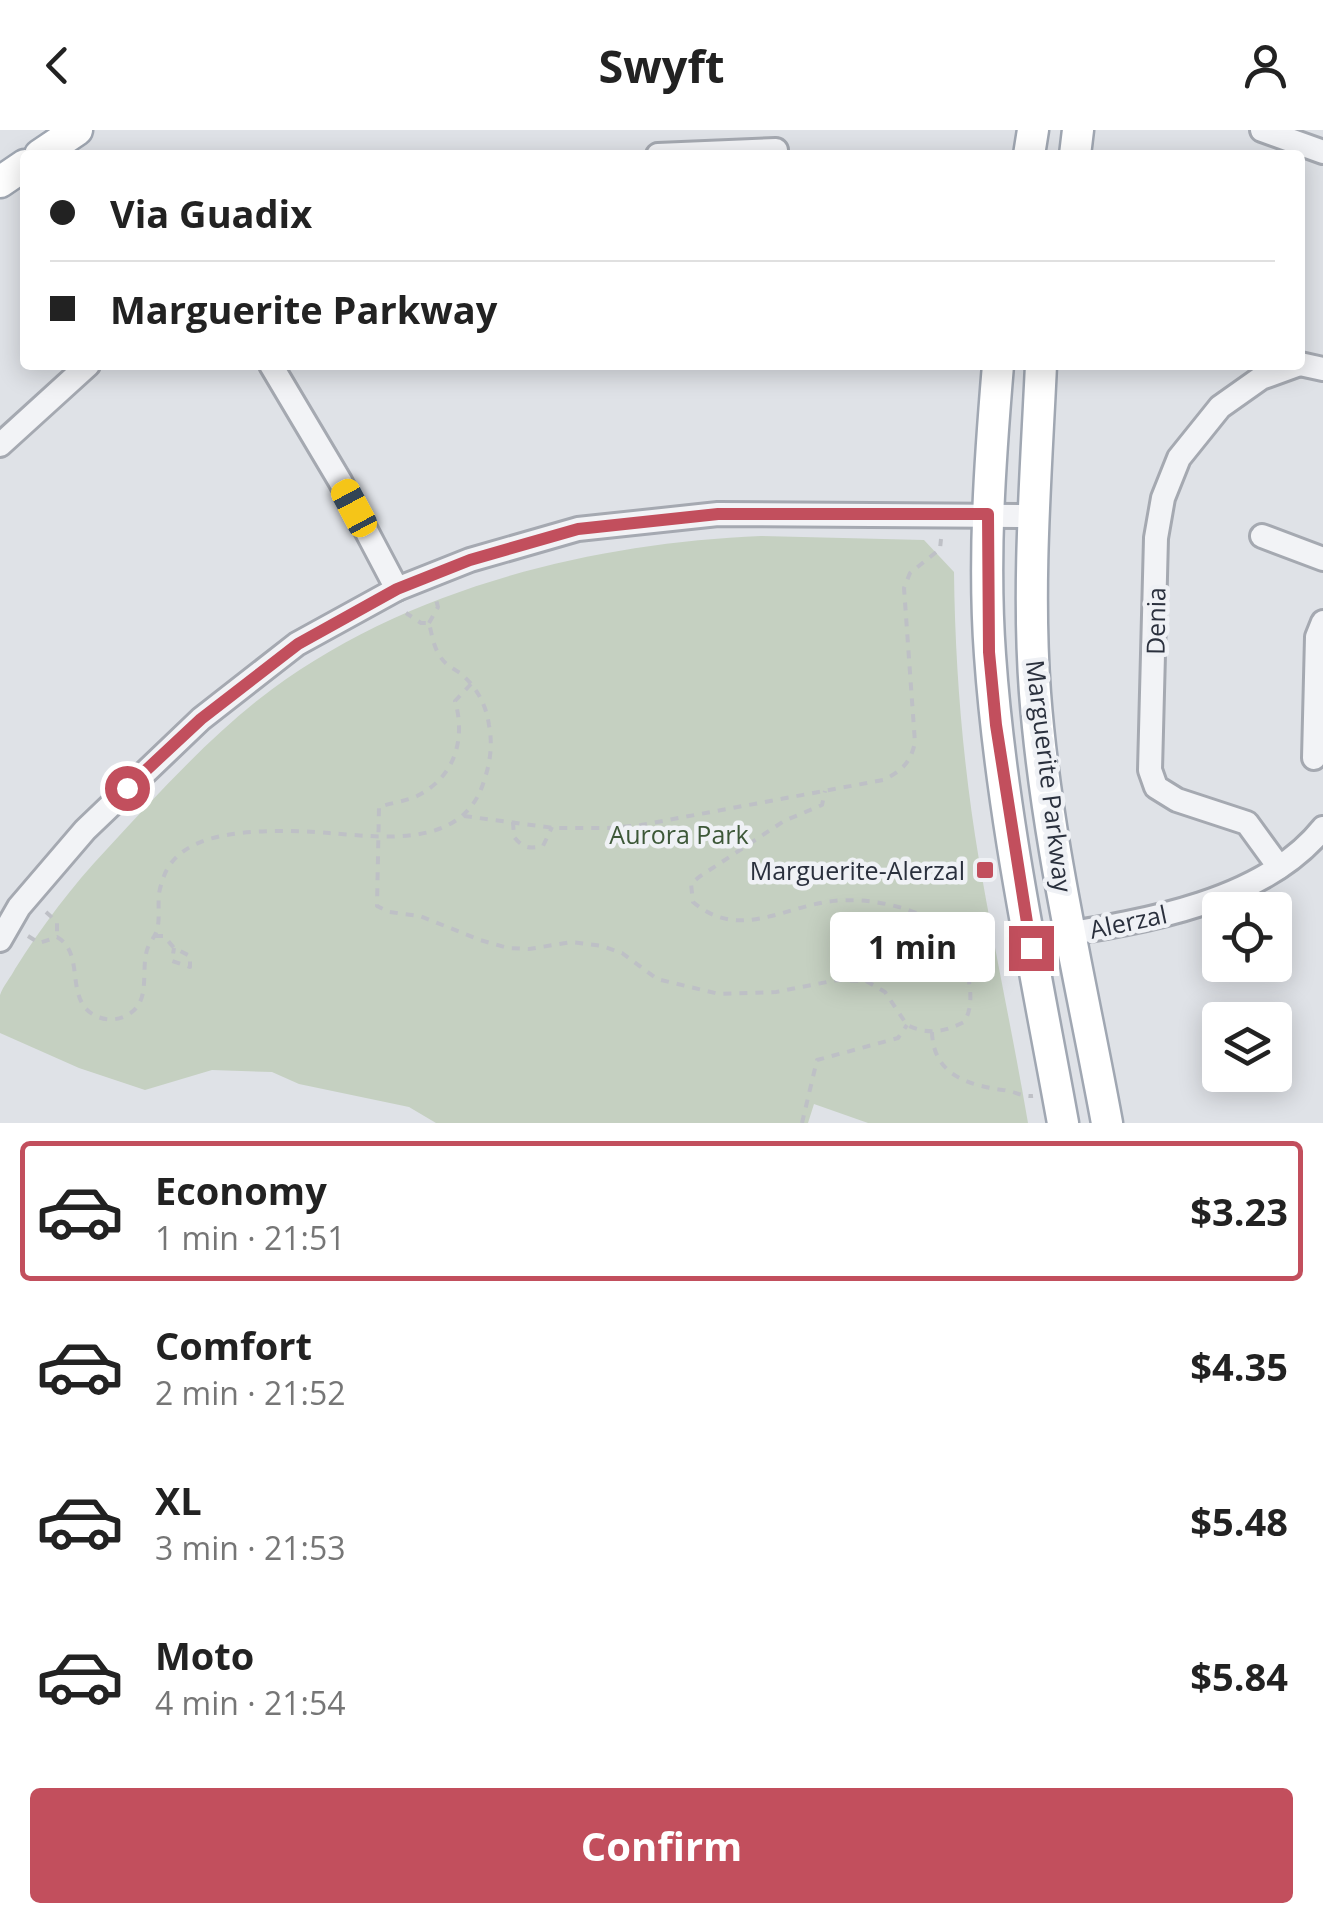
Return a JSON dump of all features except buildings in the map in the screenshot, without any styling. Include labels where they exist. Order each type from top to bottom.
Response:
[{"type":"main road","points":[[47,150],[77,130]]},
{"type":"main road","name":"Marguerite Parkway","points":[[998,370],[988,514],[989,652],[1000,762],[1060,1109]]},
{"type":"main road","name":"Marguerite Parkway","points":[[1041,370],[1032,570],[1035,694],[1051,819],[1107,1123]]},
{"type":"street","points":[[1262,130],[1323,152]]},
{"type":"street","points":[[0,445],[82,370]]},
{"type":"street","points":[[274,370],[340,481],[395,590]]},
{"type":"street","name":"Denia","points":[[1279,867],[1248,823],[1177,800],[1156,787],[1150,770],[1156,538],[1162,498],[1179,458],[1220,406],[1261,378],[1289,370]]},
{"type":"street","points":[[11,913],[94,820],[201,719],[298,644],[395,590],[470,560],[578,529],[718,514],[1034,516]]},
{"type":"street","points":[[1262,536],[1323,559]]},
{"type":"street","points":[[1314,758],[1316,638],[1323,622]]},
{"type":"street","name":"Alerzal","points":[[1030,940],[1166,914],[1211,901],[1279,867],[1323,828]]},
{"type":"path","points":[[462,816],[552,827],[641,825],[884,780],[898,773],[912,756],[915,743],[904,588],[910,573],[940,548],[943,514]]},
{"type":"path","points":[[56,937],[72,955],[79,999],[90,1012],[109,1020],[130,1014],[145,991],[147,948],[155,936],[158,896],[166,870],[172,860],[196,844],[226,835],[416,836],[462,816],[480,792],[492,749],[482,700],[471,684],[441,658],[429,623],[408,615],[395,590]]},
{"type":"path","points":[[471,684],[456,701],[461,738],[451,767],[417,796],[379,807],[378,906],[389,912],[420,916],[508,948],[572,942],[602,946],[622,953],[656,979],[720,994],[776,992],[837,980],[866,981],[885,992],[907,1025],[932,1032],[964,1022],[970,986],[960,942],[902,908],[828,902],[732,921],[719,919],[693,902],[692,884],[699,877],[784,821],[822,805],[825,790]]},
{"type":"path","points":[[513,822],[514,838],[524,847],[543,846],[552,827]]},
{"type":"path","points":[[11,913],[55,918],[56,937]]},
{"type":"path","points":[[11,913],[39,943],[56,937]]},
{"type":"path","points":[[155,936],[164,936],[174,948],[190,956],[190,967],[172,961],[174,948]]},
{"type":"path","points":[[802,1123],[817,1060],[898,1038],[907,1025]]},
{"type":"path","points":[[932,1032],[936,1056],[960,1080],[1008,1090],[1060,1109]]},
{"type":"green space","name":"Aurora Park","points":[[761,536],[924,540],[954,572],[968,788],[1028,1123],[868,1123],[814,1104],[808,1123],[436,1123],[409,1107],[299,1084],[272,1072],[212,1070],[145,1090],[79,1068],[0,1033],[3,988],[82,877],[218,735],[258,700],[312,662],[370,629],[496,580],[629,549]]},
{"type":"place","name":"Marguerite-Alerzal","points":[[985,870]]},
{"type":"route","points":[[127,788],[201,719],[298,644],[397,589],[470,560],[578,529],[718,514],[988,514],[989,652],[996,725],[1031,948]]}]
